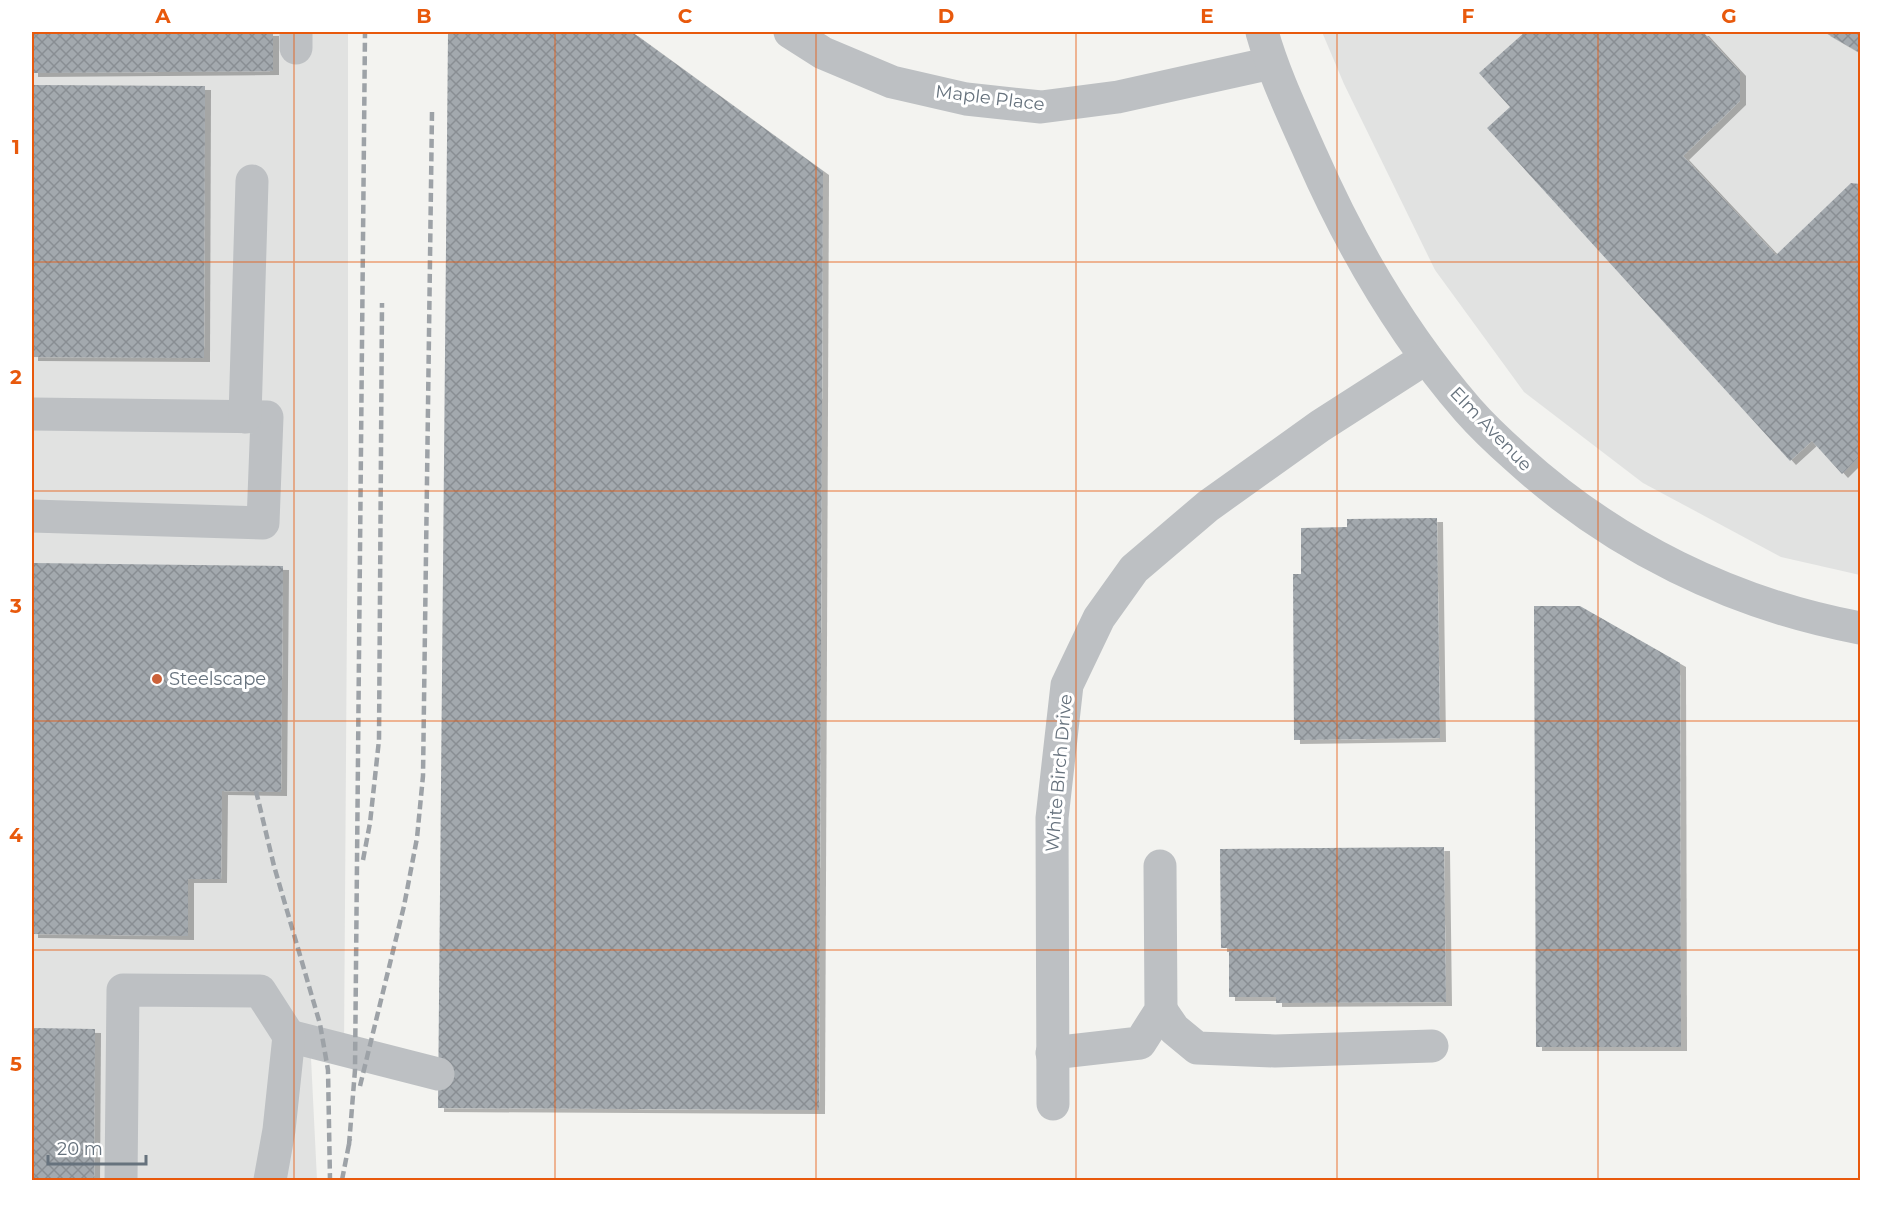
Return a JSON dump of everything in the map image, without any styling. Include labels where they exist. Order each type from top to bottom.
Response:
[{"type":"street","name":"Maple Place","points":[[790,32],[823,53],[892,82],[966,99],[1041,107],[1118,97],[1271,63]]},
{"type":"street","name":"Elm Avenue","points":[[1262,32],[1271,63],[1339,217],[1374,280],[1426,358],[1469,411],[1552,490],[1644,551],[1708,582],[1780,609],[1817,620],[1860,628]]},
{"type":"street","points":[[244,417],[252,181]]},
{"type":"street","name":"White Birch Drive","points":[[1053,1104],[1052,818],[1067,685],[1099,618],[1134,569],[1208,506],[1320,426],[1426,358]]},
{"type":"street","points":[[32,414],[267,417],[263,523],[32,516]]},
{"type":"street","points":[[1052,1053],[1140,1043],[1161,1010],[1160,866]]},
{"type":"street","points":[[121,1180],[123,990],[260,991],[289,1036],[279,1130],[270,1180]]},
{"type":"street","points":[[1161,1010],[1174,1029],[1197,1048],[1275,1052],[1432,1046]]},
{"type":"street","points":[[289,1036],[438,1074]]},
{"type":"shaded area","points":[[32,32],[348,32],[344,1051],[311,1058],[317,1180],[32,1180]]},
{"type":"shaded area","points":[[1322,32],[1860,32],[1860,575],[1781,557],[1643,483],[1524,392],[1435,270],[1344,84]]},
{"type":"building","points":[[32,32],[273,32],[273,71],[32,73]]},
{"type":"building","points":[[448,32],[632,32],[823,171],[819,1110],[438,1108]]},
{"type":"building","points":[[1525,32],[1703,32],[1740,72],[1740,101],[1683,156],[1776,255],[1851,183],[1860,184],[1860,456],[1842,474],[1812,441],[1790,461],[1487,128],[1510,107],[1479,73]]},
{"type":"building","points":[[1824,32],[1860,32],[1860,53]]},
{"type":"building","points":[[32,85],[205,86],[204,358],[32,357]]},
{"type":"building","points":[[1437,518],[1440,738],[1294,740],[1293,574],[1301,574],[1301,528],[1347,527],[1347,519]]},
{"type":"building","name":"Steelscape","points":[[32,563],[283,566],[281,792],[222,791],[221,879],[188,879],[188,936],[32,934]]},
{"type":"building","points":[[1534,606],[1580,606],[1680,663],[1681,1047],[1536,1047]]},
{"type":"building","points":[[1444,847],[1446,1002],[1276,1003],[1276,997],[1229,997],[1229,948],[1221,948],[1220,849]]},
{"type":"building","points":[[32,1028],[95,1029],[94,1180],[32,1180]]},
{"type":"railway","points":[[349,1145],[355,1070],[365,32]]},
{"type":"railway","points":[[360,1086],[404,906],[417,838],[423,776],[432,112]]},
{"type":"railway","points":[[363,860],[370,823],[379,740],[382,303]]},
{"type":"railway","points":[[256,791],[274,866],[320,1024],[328,1070],[330,1180]]},
{"type":"railway","points":[[342,1180],[350,1139]]},
{"type":"place","name":"Steelscape","points":[[157,679]]}]
